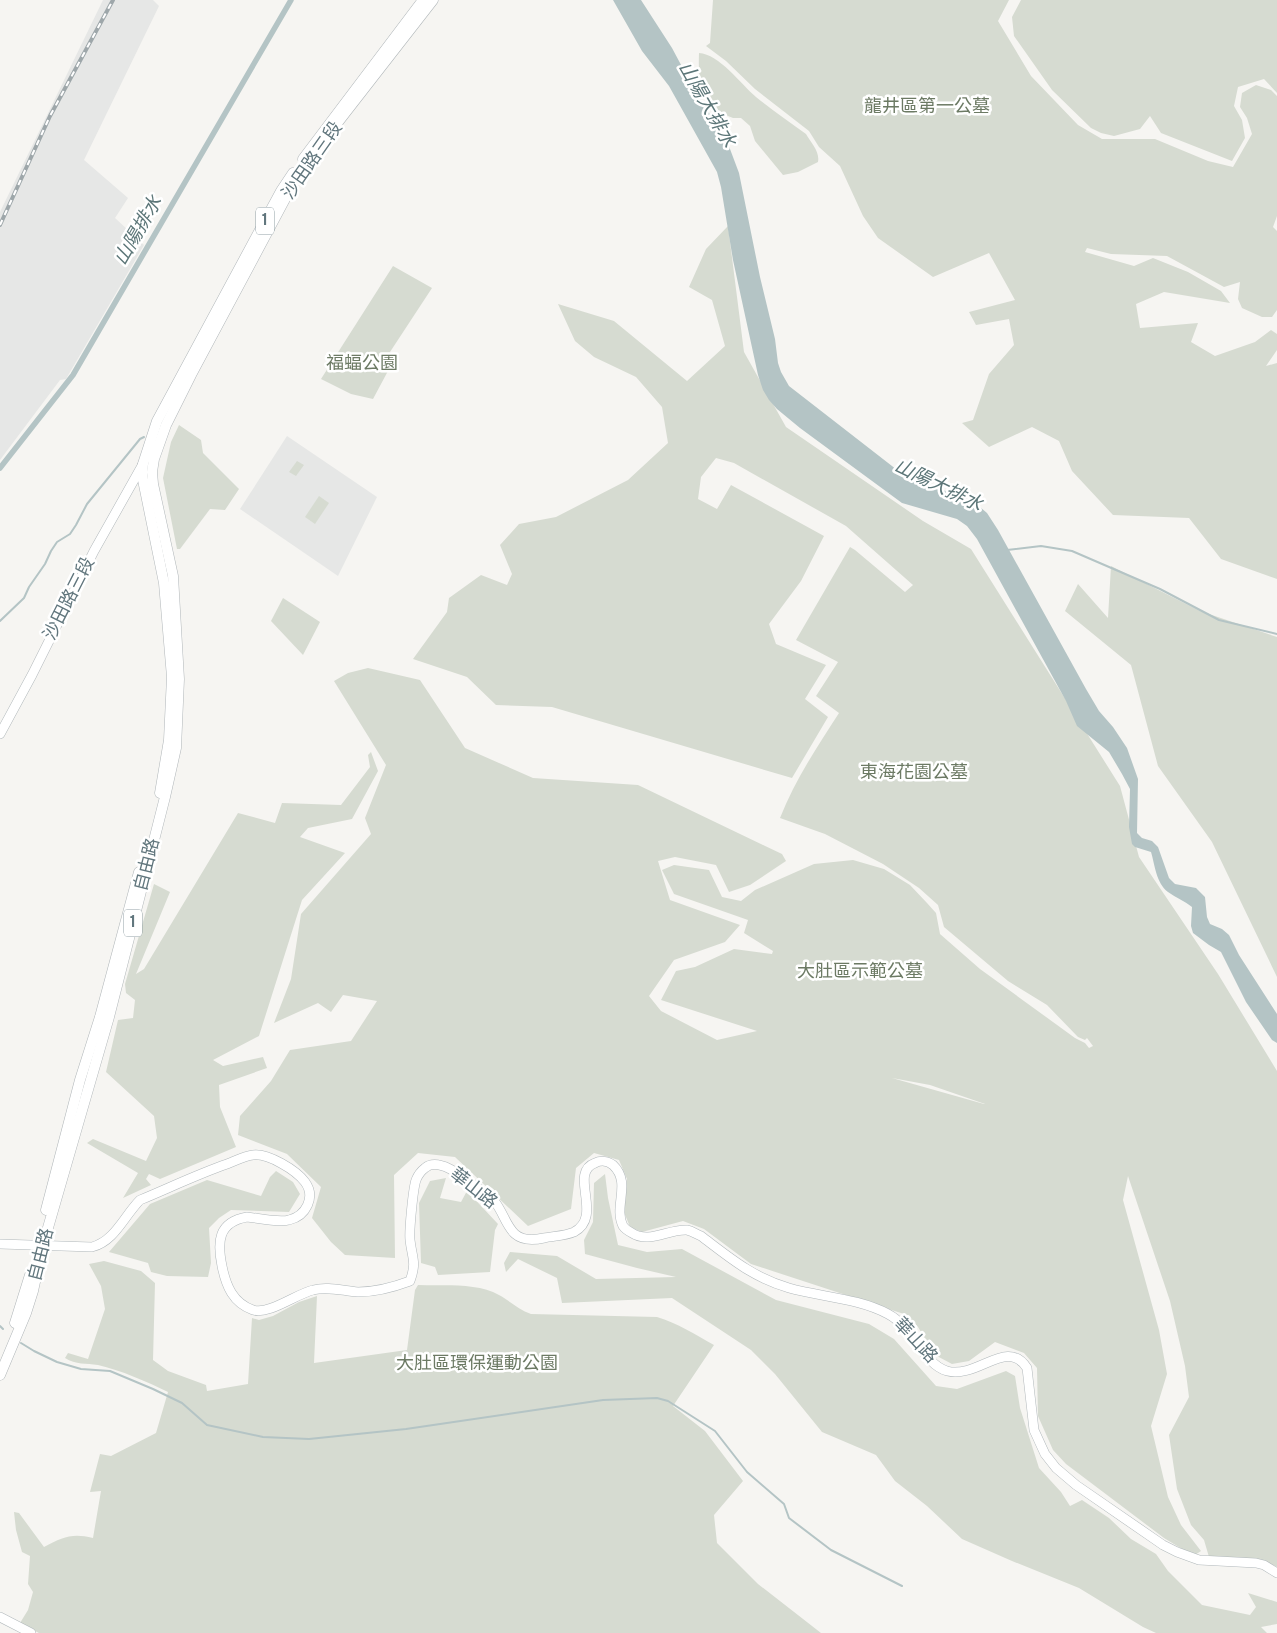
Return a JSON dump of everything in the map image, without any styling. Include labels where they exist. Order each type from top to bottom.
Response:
[{"type":"main road","name":"沙田路三段","points":[[154,459],[166,425],[281,191],[319,136],[423,0]]},
{"type":"main road","name":"沙田路三段","points":[[143,464],[157,421],[298,176],[433,0]]},
{"type":"main road","name":"自由路","points":[[0,1375],[26,1313],[40,1245],[80,1080],[100,1017],[159,797],[169,740],[175,690],[173,576],[153,484],[154,459]]},
{"type":"main road","name":"自由路","points":[[143,464],[142,475],[164,583],[172,677],[175,690]]},
{"type":"main road","name":"自由路","points":[[0,1358],[19,1312],[40,1245]]},
{"type":"street","points":[[143,464],[154,459]]},
{"type":"street","name":"沙田路三段","points":[[0,734],[94,551],[143,464]]},
{"type":"street","name":"華山路","points":[[0,1244],[92,1247],[101,1245],[109,1239],[140,1200],[251,1155],[273,1158],[304,1180],[310,1196],[306,1209],[299,1216],[288,1221],[242,1218],[231,1224],[223,1232],[219,1240],[224,1280],[229,1292],[240,1304],[262,1312],[304,1292],[318,1288],[379,1290],[410,1281],[414,1270],[410,1239],[414,1194],[416,1181],[420,1172],[426,1166],[432,1164],[449,1168],[494,1200],[516,1235],[525,1239],[539,1240],[572,1232],[582,1225],[588,1213],[584,1175],[588,1167],[603,1161],[610,1163],[618,1170],[622,1179],[620,1217],[626,1230],[635,1236],[649,1238],[677,1231],[686,1230],[693,1232],[755,1275],[787,1287],[863,1304],[887,1313],[904,1326],[928,1358],[945,1371],[964,1372],[976,1369],[998,1358],[1011,1355],[1017,1358],[1023,1362],[1026,1368],[1032,1418],[1037,1440],[1045,1454],[1076,1485],[1163,1545],[1177,1552],[1199,1560],[1256,1563],[1264,1565],[1277,1573]]},
{"type":"street","points":[[0,1617],[31,1633]]},
{"type":"shaded area","points":[[103,0],[153,0],[159,6],[84,160],[128,198],[115,218],[144,245],[66,379],[60,380],[0,460],[0,212]]},
{"type":"shaded area","points":[[613,0],[641,0],[727,141],[739,173],[760,277],[775,339],[778,363],[789,386],[910,480],[959,495],[974,502],[987,513],[1099,711],[1113,727],[1127,748],[1138,779],[1137,833],[1142,838],[1152,841],[1158,847],[1169,878],[1175,884],[1196,888],[1205,897],[1207,917],[1210,924],[1222,929],[1229,935],[1239,955],[1277,1014],[1277,1043],[1272,1040],[1246,1002],[1221,952],[1193,933],[1191,926],[1192,907],[1171,894],[1161,884],[1151,852],[1135,847],[1132,844],[1129,827],[1130,789],[1109,752],[1077,726],[1066,701],[977,539],[967,526],[957,519],[902,503],[800,428],[769,400],[758,375],[733,260],[717,172],[669,86],[642,51]]},
{"type":"shaded area","points":[[287,436],[377,497],[338,576],[240,509]]},
{"type":"green space","name":"龍井區第一公墓","points":[[713,0],[1009,0],[998,21],[1031,76],[1078,125],[1102,139],[1155,139],[1208,161],[1233,167],[1252,134],[1247,118],[1240,107],[1242,93],[1256,85],[1271,90],[1277,96],[1277,216],[1273,227],[1277,231],[1277,310],[1272,317],[1262,317],[1242,308],[1238,299],[1240,282],[1224,287],[1167,256],[1111,254],[1087,248],[1085,252],[1134,266],[1153,258],[1188,272],[1221,291],[1230,303],[1164,292],[1136,304],[1140,328],[1198,323],[1191,342],[1215,356],[1255,342],[1271,330],[1277,334],[1277,350],[1266,366],[1277,363],[1277,579],[1221,559],[1189,518],[1113,515],[1072,471],[1059,441],[1032,427],[989,447],[962,423],[973,420],[989,374],[1014,345],[1009,319],[976,325],[969,312],[1015,300],[989,253],[933,277],[878,238],[863,216],[840,166],[819,147],[809,131],[755,89],[726,61],[706,46],[710,43]]},
{"type":"green space","points":[[1021,0],[1277,0],[1277,93],[1264,79],[1238,87],[1234,106],[1242,120],[1245,138],[1232,161],[1161,133],[1150,116],[1140,129],[1114,136],[1101,133],[1091,128],[1052,90],[1014,36],[1012,17]]},
{"type":"green space","points":[[699,53],[714,58],[722,64],[756,97],[806,134],[816,151],[818,162],[798,172],[783,175],[755,141],[750,126],[741,118],[733,118],[723,114],[717,117],[707,100],[700,80]]},
{"type":"green space","points":[[728,226],[744,352],[786,427],[923,521],[971,549],[1120,786],[1139,857],[1218,974],[1277,1071],[1277,1567],[1252,1559],[1209,1557],[1204,1540],[1191,1525],[1177,1489],[1169,1435],[1189,1397],[1185,1366],[1170,1301],[1128,1176],[1123,1200],[1159,1330],[1167,1374],[1151,1426],[1168,1497],[1181,1525],[1201,1551],[1195,1555],[1164,1538],[1066,1464],[1053,1450],[1038,1416],[1037,1368],[1024,1353],[995,1342],[969,1361],[952,1364],[935,1355],[918,1327],[907,1315],[751,1264],[704,1229],[683,1221],[642,1232],[630,1227],[624,1212],[627,1179],[619,1160],[594,1153],[576,1168],[571,1209],[528,1226],[455,1157],[418,1153],[394,1175],[395,1258],[345,1255],[331,1242],[312,1218],[321,1187],[287,1154],[238,1135],[240,1116],[271,1081],[290,1050],[351,1041],[377,1001],[343,995],[331,1012],[318,1003],[274,1023],[291,979],[301,914],[371,834],[365,818],[386,765],[334,681],[348,673],[368,668],[420,680],[465,748],[533,778],[638,785],[782,854],[786,861],[750,885],[729,892],[716,865],[675,857],[658,861],[670,900],[740,925],[725,942],[674,960],[649,996],[661,1011],[717,1040],[757,1031],[661,1000],[676,971],[695,967],[734,949],[772,954],[773,951],[744,933],[748,920],[674,894],[662,870],[674,865],[709,870],[722,897],[741,901],[755,890],[814,864],[853,860],[884,869],[910,885],[936,913],[940,934],[980,969],[1075,1038],[1085,1043],[1089,1048],[1093,1046],[1087,1038],[1085,1040],[1078,1037],[1047,1005],[1008,981],[944,927],[938,905],[919,888],[883,864],[825,834],[780,818],[799,777],[839,713],[816,696],[838,662],[796,640],[850,547],[905,592],[913,585],[846,526],[734,463],[716,458],[701,477],[698,499],[717,509],[731,485],[824,536],[801,581],[769,624],[776,644],[826,665],[805,699],[828,717],[792,778],[552,707],[496,705],[467,677],[413,659],[447,612],[449,598],[481,575],[507,585],[512,574],[500,545],[519,524],[556,517],[628,480],[668,443],[662,407],[636,377],[594,357],[575,341],[558,304],[614,321],[687,381],[725,346],[712,300],[689,287],[706,249]],"holes":[[[892,1078],[930,1085],[985,1104]]]},
{"type":"green space","name":"福蝠公園","points":[[393,266],[432,288],[390,352],[396,356],[373,399],[351,394],[321,379]]},
{"type":"green space","points":[[179,425],[201,440],[203,453],[239,489],[225,510],[210,509],[180,549],[177,549],[163,478],[171,442]]},
{"type":"green space","points":[[297,461],[304,465],[296,476],[289,472]]},
{"type":"green space","points":[[319,496],[329,503],[315,524],[305,517]]},
{"type":"green space","points":[[1111,566],[1200,611],[1277,637],[1277,977],[1212,842],[1158,766],[1131,665],[1065,611],[1078,584],[1108,618]]},
{"type":"green space","points":[[283,598],[320,622],[303,655],[271,621]]},
{"type":"green space","points":[[371,752],[378,771],[352,819],[308,828],[300,837],[345,853],[302,900],[259,1036],[213,1060],[223,1066],[263,1057],[267,1068],[219,1085],[220,1107],[236,1147],[160,1179],[149,1174],[146,1179],[151,1185],[123,1198],[138,1173],[87,1143],[93,1139],[146,1161],[157,1138],[154,1116],[106,1072],[118,1020],[133,1018],[135,1000],[126,993],[125,984],[154,884],[170,892],[136,974],[144,969],[238,813],[275,823],[282,803],[341,805],[370,767],[368,755]]},
{"type":"green space","points":[[276,1171],[293,1182],[300,1194],[289,1212],[231,1210],[219,1218],[209,1228],[211,1263],[208,1277],[167,1276],[151,1272],[148,1263],[109,1252],[150,1204],[207,1180],[261,1196],[270,1177]]},
{"type":"green space","points":[[605,1174],[618,1245],[647,1252],[682,1249],[776,1300],[869,1324],[894,1339],[936,1386],[957,1389],[1006,1371],[1015,1376],[1020,1408],[1039,1468],[1061,1492],[1070,1506],[1082,1500],[1109,1518],[1131,1539],[1156,1554],[1168,1571],[1202,1605],[1250,1615],[1256,1607],[1248,1593],[1277,1602],[1277,1624],[1261,1627],[1267,1633],[1156,1633],[1079,1588],[962,1539],[927,1506],[895,1481],[876,1455],[822,1432],[775,1374],[751,1350],[672,1298],[562,1303],[557,1278],[518,1259],[506,1272],[504,1263],[510,1252],[557,1256],[596,1279],[676,1277],[585,1254],[584,1240],[593,1222],[594,1183]]},
{"type":"green space","points":[[446,1178],[440,1198],[461,1202],[467,1191],[498,1224],[495,1230],[490,1272],[438,1275],[435,1267],[421,1263],[419,1203],[430,1181]]},
{"type":"green space","name":"大肚區環保運動公園","points":[[104,1261],[141,1271],[155,1283],[153,1360],[168,1371],[206,1385],[207,1391],[248,1384],[252,1318],[259,1320],[273,1316],[299,1302],[317,1296],[314,1363],[407,1350],[415,1290],[418,1285],[466,1286],[484,1289],[498,1294],[531,1314],[657,1317],[672,1322],[714,1345],[673,1406],[705,1431],[743,1481],[714,1515],[717,1543],[758,1584],[821,1633],[39,1633],[20,1623],[28,1610],[33,1592],[28,1584],[30,1556],[22,1552],[16,1530],[14,1512],[19,1513],[44,1547],[73,1536],[93,1538],[101,1491],[90,1492],[100,1454],[111,1456],[156,1433],[168,1392],[115,1370],[98,1365],[77,1363],[65,1358],[68,1353],[88,1359],[105,1309],[101,1286],[89,1264]]},
{"type":"waterway","name":"山陽排水","points":[[0,468],[73,375],[291,0]]},
{"type":"waterway","points":[[0,621],[24,598],[57,542],[70,534],[87,504],[140,439],[144,437]]},
{"type":"waterway","points":[[1007,550],[1041,546],[1072,551],[1160,589],[1219,620],[1277,634]]},
{"type":"waterway","points":[[0,1326],[3,1329]]},
{"type":"waterway","points":[[21,1343],[57,1362],[81,1369],[110,1371],[153,1389],[182,1403],[207,1425],[263,1437],[309,1439],[406,1429],[603,1400],[657,1398],[668,1401],[715,1431],[747,1472],[784,1504],[789,1518],[831,1550],[902,1586]]},
{"type":"railway","points":[[0,225],[50,116],[113,0]]},
{"type":"water label","name":"山陽大排水","points":[[706,105]]},
{"type":"water label","name":"山陽大排水","points":[[938,486]]},
{"type":"park label","name":"東海花園公墓","points":[[914,773]]},
{"type":"park label","name":"大肚區示範公墓","points":[[860,972]]}]
